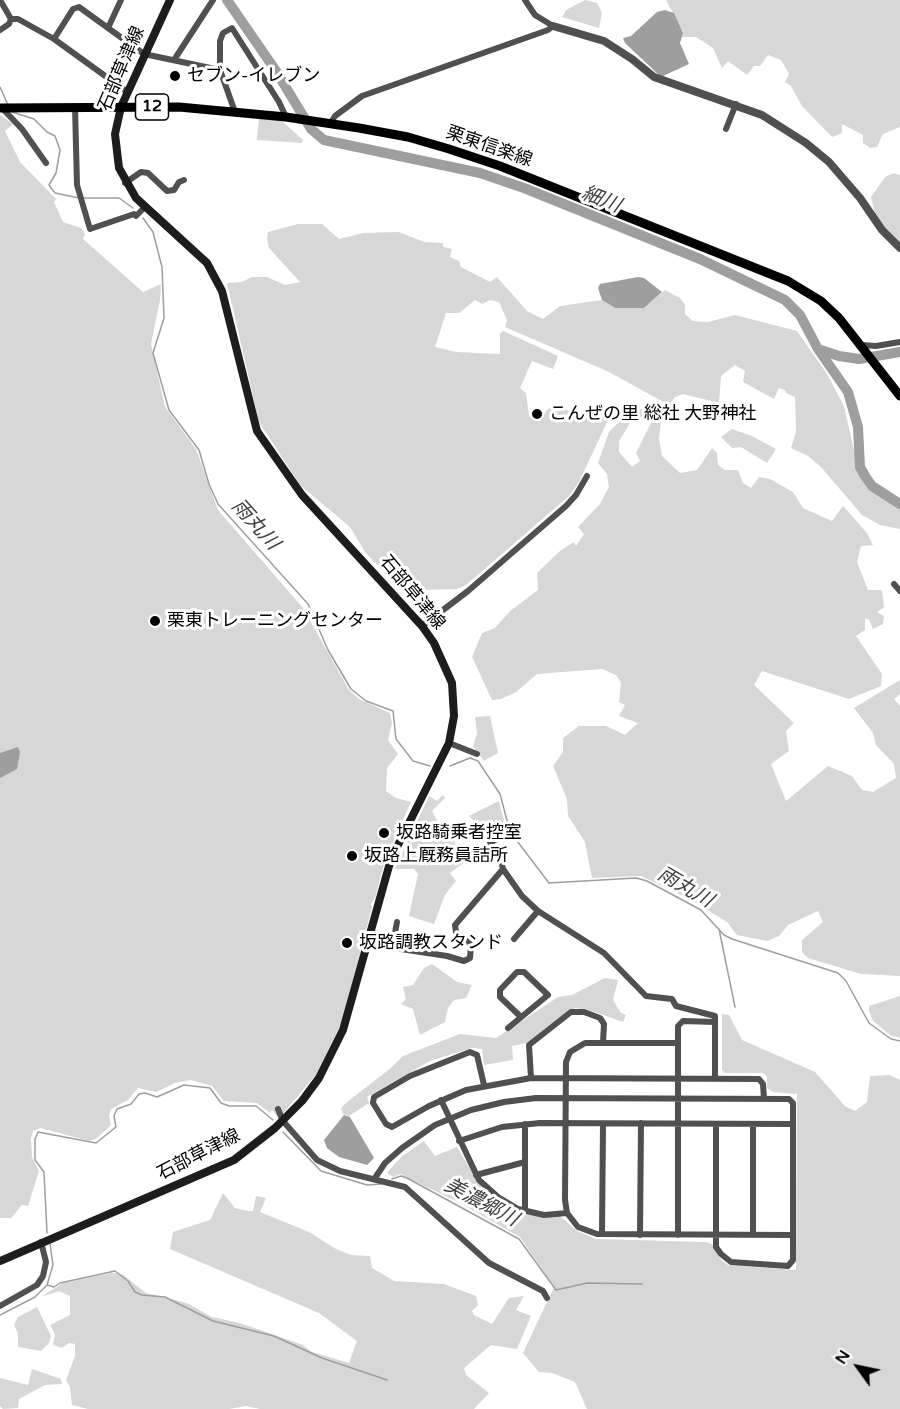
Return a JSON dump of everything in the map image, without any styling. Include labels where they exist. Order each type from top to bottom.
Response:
[{"type":"main road","name":"石部草津線","points":[[0,1261],[234,1160],[283,1121],[319,1078],[337,1046],[350,1011],[391,860],[449,743],[454,716],[452,684],[443,660],[422,626],[309,503],[264,442],[254,423],[231,324],[215,275],[202,256],[145,207],[125,183],[116,153],[115,134],[126,92],[170,0]]},
{"type":"main road","name":"栗東信楽線","points":[[5,108],[179,107],[289,118],[408,137],[500,166],[767,271],[821,301],[864,348],[900,396]]},
{"type":"street","points":[[0,0],[11,18],[9,24],[0,30]]},
{"type":"street","points":[[108,28],[121,0]]},
{"type":"street","points":[[174,60],[213,0]]},
{"type":"street","points":[[525,0],[535,15],[553,26],[604,41],[654,77],[762,115],[821,155],[860,198],[882,231],[900,248]]},
{"type":"street","points":[[54,39],[73,9],[79,7],[144,54],[220,70]]},
{"type":"street","points":[[11,18],[18,19],[54,39],[126,92]]},
{"type":"street","points":[[327,123],[362,96],[548,30],[553,26]]},
{"type":"street","points":[[235,112],[220,70],[220,41],[223,33],[232,28],[289,118]]},
{"type":"street","points":[[726,129],[736,104]]},
{"type":"street","points":[[75,107],[80,197],[90,229],[134,214],[136,216],[145,207]]},
{"type":"street","points":[[5,108],[46,162]]},
{"type":"street","points":[[125,183],[141,172],[148,173],[167,191],[174,190],[179,182],[184,180]]},
{"type":"street","points":[[864,348],[900,342]]},
{"type":"street","points":[[422,626],[468,591],[566,506],[576,495],[587,476]]},
{"type":"street","points":[[894,584],[900,591]]},
{"type":"street","points":[[449,743],[477,754]]},
{"type":"street","points":[[511,830],[490,843],[500,855],[503,869],[522,896],[538,911],[604,953],[646,996],[672,999],[676,1006],[712,1013],[715,1022],[715,1078]]},
{"type":"street","points":[[368,944],[447,956],[464,961],[470,958],[471,945],[456,932],[454,925],[503,869]]},
{"type":"street","points":[[514,939],[538,911]]},
{"type":"street","points":[[392,949],[397,922]]},
{"type":"street","points":[[508,1028],[548,995],[524,972],[517,972],[500,990],[500,997],[521,1017]]},
{"type":"street","points":[[531,1078],[529,1045],[571,1012],[584,1012],[600,1018],[604,1023],[603,1043]]},
{"type":"street","points":[[678,1235],[678,1026],[683,1021],[715,1022]]},
{"type":"street","points":[[678,1043],[585,1043],[574,1047],[567,1056],[565,1200],[567,1213],[578,1227],[589,1233],[793,1235]]},
{"type":"street","points":[[484,1085],[477,1055],[470,1052],[410,1076],[374,1097],[373,1102],[386,1124],[392,1127],[441,1100],[484,1085],[531,1078],[759,1079],[763,1084],[764,1099]]},
{"type":"street","points":[[375,1178],[402,1148],[450,1118],[504,1102],[566,1098],[789,1099],[793,1103],[793,1260],[788,1266],[731,1262],[716,1247],[716,1124]]},
{"type":"street","points":[[441,1100],[476,1174],[498,1197],[525,1211],[544,1215],[567,1213]]},
{"type":"street","points":[[278,1109],[283,1121],[317,1160],[327,1166],[405,1187],[489,1263],[543,1291],[547,1298]]},
{"type":"street","points":[[640,1235],[641,1123]]},
{"type":"street","points":[[459,1141],[502,1127],[525,1124],[793,1124]]},
{"type":"street","points":[[525,1124],[525,1211]]},
{"type":"street","points":[[602,1234],[603,1124]]},
{"type":"street","points":[[753,1124],[753,1235]]},
{"type":"street","points":[[476,1174],[525,1162]]},
{"type":"street","points":[[0,1306],[37,1285],[43,1276],[46,1262],[41,1242]]},
{"type":"shaded area","points":[[585,0],[597,3],[602,13],[599,28],[562,17],[566,10]]},
{"type":"shaded area","points":[[666,0],[900,0],[900,127],[883,134],[877,147],[870,148],[863,143],[863,135],[842,124],[842,133],[832,137],[802,106],[791,86],[785,82],[789,74],[781,60],[768,55],[760,66],[754,66],[747,75],[728,61],[722,68],[713,48],[696,37],[681,37],[683,32]]},
{"type":"shaded area","points":[[665,10],[674,13],[683,33],[680,43],[689,64],[661,77],[625,43],[623,38],[631,36],[657,12]]},
{"type":"shaded area","name":"栗東トレーニングセンター","points":[[0,115],[13,124],[5,131],[20,162],[56,199],[54,202],[63,222],[81,228],[85,234],[83,239],[143,292],[161,284],[151,344],[165,407],[196,449],[218,510],[303,608],[349,690],[359,699],[390,713],[392,723],[388,740],[398,754],[387,768],[386,791],[396,798],[411,802],[385,860],[375,898],[371,904],[342,1022],[317,1073],[287,1109],[278,1118],[272,1110],[270,1113],[257,1103],[224,1101],[212,1086],[191,1080],[175,1083],[156,1092],[138,1088],[128,1100],[111,1109],[109,1116],[111,1125],[96,1139],[89,1141],[41,1128],[33,1131],[32,1157],[39,1171],[28,1206],[22,1205],[11,1218],[0,1218]]},
{"type":"shaded area","points":[[259,118],[282,121],[303,140],[302,143],[257,140]]},
{"type":"shaded area","points":[[894,173],[900,175],[900,244],[876,218],[871,197],[885,177]]},
{"type":"shaded area","points":[[298,224],[322,224],[339,239],[363,233],[399,232],[424,242],[443,243],[443,247],[452,249],[450,257],[459,261],[461,267],[490,282],[497,277],[527,311],[543,319],[560,306],[602,300],[615,308],[644,308],[665,290],[680,298],[685,305],[685,314],[693,321],[708,322],[735,315],[797,331],[827,374],[844,406],[859,472],[865,484],[900,507],[900,529],[880,525],[862,515],[821,467],[808,456],[791,448],[796,432],[795,397],[786,393],[785,390],[779,388],[774,399],[743,382],[745,371],[735,365],[721,376],[719,403],[683,394],[675,397],[669,405],[609,372],[505,327],[507,320],[499,302],[490,300],[482,304],[475,300],[459,313],[446,313],[435,347],[456,352],[500,354],[500,334],[503,331],[558,356],[553,369],[532,361],[520,388],[526,393],[529,416],[540,421],[547,410],[555,405],[591,420],[595,412],[608,420],[579,482],[569,496],[466,585],[457,589],[421,590],[396,585],[365,552],[350,527],[300,485],[259,422],[227,283],[242,282],[252,277],[267,277],[285,285],[300,282],[269,248],[267,238],[268,232]]},
{"type":"shaded area","points":[[638,277],[644,278],[662,292],[644,308],[615,308],[602,300],[598,288],[600,284]]},
{"type":"shaded area","points":[[646,409],[647,415],[632,420],[619,441],[619,452],[632,467],[640,461],[636,453],[656,413],[662,414],[659,439],[662,456],[680,473],[697,470],[712,448],[717,453],[718,465],[725,470],[738,470],[743,483],[751,488],[759,477],[770,479],[793,492],[803,508],[832,521],[843,506],[867,533],[873,545],[861,546],[857,562],[868,590],[882,590],[884,607],[877,612],[884,616],[883,624],[873,629],[869,620],[865,618],[865,630],[856,636],[882,674],[881,686],[849,699],[762,671],[754,685],[794,723],[786,731],[789,751],[771,764],[786,801],[828,766],[852,776],[862,790],[873,792],[896,778],[894,764],[876,745],[873,733],[854,708],[900,680],[900,694],[894,699],[900,706],[900,976],[861,974],[808,958],[802,952],[802,940],[823,922],[818,911],[788,925],[779,936],[767,941],[737,935],[727,922],[691,900],[641,876],[592,878],[585,842],[568,816],[567,799],[553,766],[563,752],[563,738],[579,726],[606,726],[625,735],[638,723],[619,716],[625,705],[619,702],[621,683],[616,675],[602,669],[537,674],[516,692],[501,699],[492,700],[472,657],[482,633],[495,628],[510,611],[538,590],[537,573],[560,551],[574,542],[576,546],[584,534],[578,527],[600,504],[609,487],[607,474],[598,463],[609,432],[627,414]]},
{"type":"shaded area","points":[[732,429],[752,436],[776,449],[767,463],[741,447],[732,448],[721,437]]},
{"type":"shaded area","points":[[490,716],[498,753],[484,761],[473,746],[477,734],[475,717]]},
{"type":"shaded area","points":[[18,747],[20,752],[17,769],[0,778],[0,753]]},
{"type":"shaded area","points":[[443,795],[445,798],[432,811],[443,832],[451,835],[465,862],[450,873],[456,881],[445,895],[434,924],[409,916],[418,874],[414,869],[395,869],[429,796],[437,801]]},
{"type":"shaded area","points":[[499,801],[506,830],[489,837],[469,816]]},
{"type":"shaded area","points":[[432,964],[457,982],[472,985],[466,998],[454,1000],[448,1008],[445,1022],[420,1035],[413,1009],[401,1004],[406,999],[403,987],[413,985],[424,968]]},
{"type":"shaded area","points":[[605,978],[618,980],[613,1000],[621,1013],[626,1015],[623,1022],[595,1012],[576,1008],[569,1010],[527,1043],[512,1046],[513,1060],[484,1065],[482,1049],[472,1048],[430,1061],[367,1097],[369,1103],[349,1116],[343,1114],[341,1108],[347,1102],[403,1056],[460,1034],[496,1038],[558,997],[572,995]]},
{"type":"shaded area","points":[[900,996],[900,1038],[890,1035],[873,1021],[869,1006]]},
{"type":"shaded area","points":[[722,1014],[729,1015],[742,1040],[815,1072],[845,1106],[855,1111],[867,1102],[870,1076],[889,1075],[900,1080],[900,1409],[587,1409],[575,1382],[552,1373],[539,1372],[523,1353],[554,1287],[520,1237],[460,1203],[400,1174],[393,1177],[387,1173],[401,1157],[424,1141],[435,1156],[457,1147],[481,1186],[494,1198],[518,1211],[560,1216],[577,1231],[596,1239],[706,1242],[712,1244],[721,1260],[728,1265],[796,1270],[797,1094],[773,1092],[767,1088],[767,1077],[763,1073],[725,1073],[722,1070]]},
{"type":"shaded area","points":[[344,1115],[350,1117],[374,1158],[367,1165],[339,1157],[327,1148],[324,1140]]},
{"type":"shaded area","points":[[223,1193],[235,1208],[248,1211],[253,1211],[256,1196],[266,1198],[260,1212],[309,1232],[336,1249],[351,1255],[370,1256],[372,1268],[394,1281],[444,1284],[476,1296],[478,1305],[472,1311],[474,1315],[492,1324],[509,1298],[524,1296],[516,1310],[531,1316],[517,1349],[491,1345],[464,1368],[466,1375],[489,1393],[474,1409],[260,1409],[246,1406],[229,1409],[88,1409],[72,1405],[70,1387],[66,1380],[75,1356],[75,1344],[69,1343],[62,1348],[53,1345],[55,1334],[50,1325],[70,1315],[70,1296],[59,1291],[41,1297],[63,1283],[112,1273],[122,1274],[146,1293],[187,1303],[212,1317],[240,1323],[303,1345],[312,1352],[349,1363],[357,1341],[319,1313],[170,1249],[173,1232],[210,1220]]},
{"type":"shaded area","points":[[37,1307],[51,1336],[49,1343],[41,1351],[18,1347],[18,1333],[14,1325],[18,1317]]},
{"type":"shaded area","points":[[32,1369],[61,1379],[62,1384],[45,1385],[19,1399],[18,1408],[3,1409],[0,1406],[0,1378],[28,1385]]},
{"type":"waterway","name":"細川","points":[[227,0],[276,71],[311,129],[324,140],[480,173],[524,188],[700,259],[785,300],[800,315],[818,349],[848,392],[858,427],[860,467],[865,476],[872,486],[900,504]]},
{"type":"waterway","name":"雨丸川","points":[[0,87],[8,105]]},
{"type":"waterway","name":"雨丸川","points":[[12,112],[34,119],[47,132],[55,136],[60,150],[56,173],[49,185],[55,193],[79,198]]},
{"type":"waterway","name":"雨丸川","points":[[84,198],[119,198],[133,208]]},
{"type":"waterway","name":"雨丸川","points":[[143,218],[153,232],[162,267],[164,318],[153,353],[169,410],[199,450],[209,484],[218,504],[308,604],[328,650],[351,689],[366,701],[393,711],[396,739],[413,761],[430,766]]},
{"type":"waterway","points":[[818,349],[839,356],[859,359],[900,352]]},
{"type":"waterway","name":"雨丸川","points":[[450,766],[470,758],[478,761],[500,794],[509,828]]},
{"type":"waterway","name":"雨丸川","points":[[511,833],[549,883],[636,878],[647,881],[701,910],[724,935],[732,939],[838,973],[846,981],[869,1023],[891,1039],[900,1041]]},
{"type":"waterway","points":[[719,929],[735,1007]]},
{"type":"waterway","name":"美濃郷川","points":[[47,1233],[44,1172],[35,1160],[35,1139],[38,1132],[96,1143],[116,1127],[114,1116],[117,1109],[131,1104],[139,1094],[145,1093],[157,1097],[184,1085],[210,1088],[221,1103],[229,1106],[256,1106],[273,1120]]},
{"type":"waterway","name":"美濃郷川","points":[[283,1132],[321,1171],[367,1185],[381,1184]]},
{"type":"waterway","name":"美濃郷川","points":[[392,1179],[401,1176],[407,1178],[519,1239],[556,1290],[587,1283],[642,1284]]},
{"type":"waterway","name":"美濃郷川","points":[[0,1315],[35,1297],[47,1285],[53,1265],[50,1244]]},
{"type":"waterway","points":[[47,1285],[54,1287],[60,1283],[115,1271],[128,1281],[135,1292],[142,1295],[165,1297],[213,1321],[274,1336],[322,1358],[387,1380]]},
{"type":"place","name":"セブン-イレブン","points":[[175,76]]},
{"type":"place","name":"こんぜの里 総社 大野神社","points":[[537,414]]},
{"type":"place","name":"栗東トレーニングセンター","points":[[155,621]]},
{"type":"place","name":"坂路騎乗者控室","points":[[384,833]]},
{"type":"place","name":"坂路上厩務員詰所","points":[[352,856]]},
{"type":"place","name":"坂路調教スタンド","points":[[347,943]]}]
